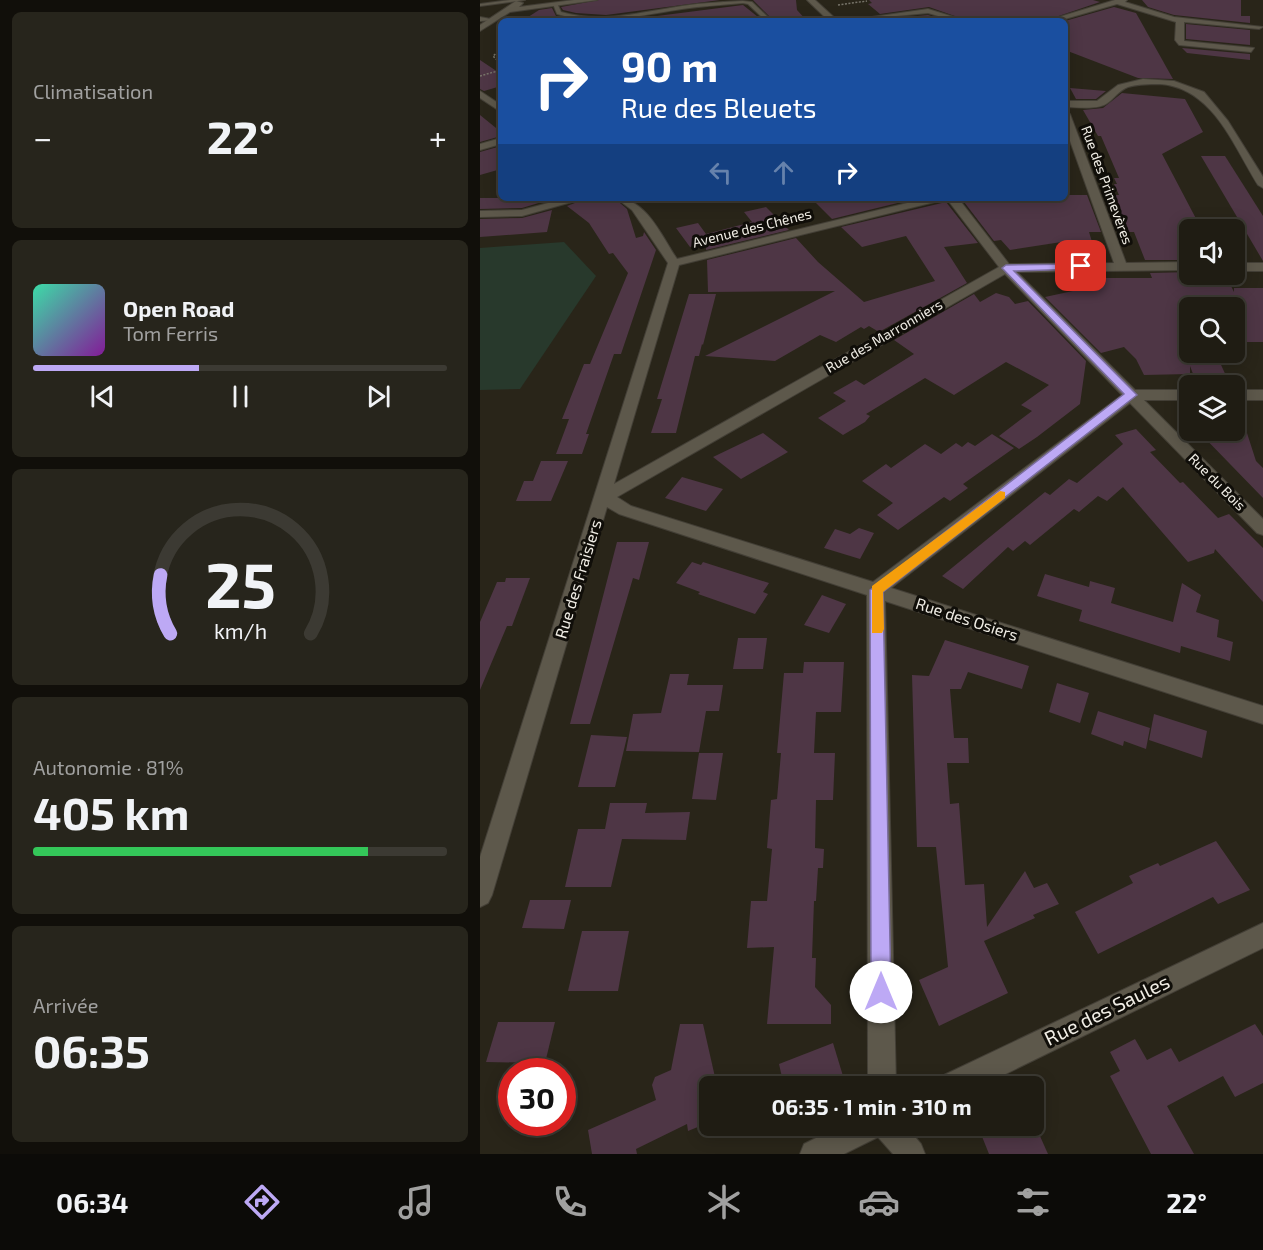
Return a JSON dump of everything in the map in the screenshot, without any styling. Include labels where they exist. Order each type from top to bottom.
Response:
[{"type":"street","points":[[485,23],[523,0]]},
{"type":"street","points":[[509,10],[593,0]]},
{"type":"street","points":[[811,0],[831,18]]},
{"type":"street","points":[[1092,0],[1101,6]]},
{"type":"street","points":[[1060,18],[1120,1],[1180,21],[1262,28]]},
{"type":"street","points":[[872,18],[928,11],[952,18]]},
{"type":"street","points":[[1180,21],[1179,40],[1182,43],[1251,50]]},
{"type":"street","points":[[1068,104],[1099,104],[1121,86],[1152,82],[1192,89],[1204,96],[1261,180]]},
{"type":"street","points":[[480,94],[498,105]]},
{"type":"street","name":"Rue des Primevères","points":[[1068,122],[1121,266]]},
{"type":"street","points":[[480,147],[498,142]]},
{"type":"street","points":[[480,214],[522,213],[568,201]]},
{"type":"street","points":[[626,201],[636,208],[674,263]]},
{"type":"street","name":"Avenue des Chênes","points":[[674,263],[930,201]]},
{"type":"street","name":"Rue du Bois","points":[[954,201],[1006,268],[1263,529]]},
{"type":"street","name":"Rue des Fraisiers","points":[[480,895],[489,836],[604,497],[674,263]]},
{"type":"street","name":"Rue des Marronniers","points":[[604,497],[1006,268],[1179,266]]},
{"type":"street","points":[[1245,267],[1263,267]]},
{"type":"street","points":[[882,1076],[876,590],[1131,395],[1179,395]]},
{"type":"street","points":[[1245,395],[1263,395]]},
{"type":"street","name":"Rue des Osiers","points":[[604,497],[626,510],[1263,715]]},
{"type":"street","name":"Rue des Saules","points":[[973,1076],[1263,935]]},
{"type":"street","points":[[814,1154],[850,1136]]},
{"type":"street","points":[[896,1136],[910,1154]]},
{"type":"lane","points":[[480,5],[523,0]]},
{"type":"lane","points":[[555,4],[559,13],[568,16],[609,17],[687,6],[743,2],[750,3],[766,18]]},
{"type":"path","points":[[837,6],[867,1]]},
{"type":"path","points":[[480,76],[498,71]]},
{"type":"green space","points":[[564,242],[596,276],[520,389],[480,390],[480,248]]},
{"type":"building","points":[[599,0],[720,0],[606,15],[576,13],[563,10],[561,7]]},
{"type":"building","points":[[753,0],[796,0],[797,10],[804,18],[771,18]]},
{"type":"building","points":[[869,0],[1093,0],[1100,2],[1053,18],[960,18],[929,7],[880,14],[868,4],[872,3]]},
{"type":"building","points":[[1142,0],[1241,0],[1241,16],[1250,16],[1250,23],[1174,15],[1148,7]]},
{"type":"building","points":[[743,5],[759,18],[730,18],[728,16],[641,18]]},
{"type":"building","points":[[1114,7],[1136,13],[1173,79],[1138,78],[1068,51],[1068,20]]},
{"type":"building","points":[[552,8],[556,16],[566,18],[527,18],[539,10]]},
{"type":"building","points":[[928,15],[938,18],[896,18]]},
{"type":"building","points":[[1186,24],[1250,30],[1250,45],[1186,39]]},
{"type":"building","points":[[1182,48],[1250,54],[1250,60],[1187,53]]},
{"type":"building","points":[[480,60],[498,72],[498,87],[484,91],[480,89]]},
{"type":"building","points":[[1070,88],[1106,91],[1096,99],[1076,99]]},
{"type":"building","points":[[1122,93],[1185,99],[1203,132],[1162,154],[1196,219],[1179,219],[1179,260],[1145,260],[1134,232],[1117,232],[1103,195],[1119,195],[1114,178],[1119,178],[1101,136],[1098,136],[1083,110],[1103,108]]},
{"type":"building","points":[[480,115],[498,130],[498,137],[480,142]]},
{"type":"building","points":[[498,147],[498,170],[480,175],[480,152]]},
{"type":"building","points":[[1201,156],[1225,156],[1263,216],[1263,261],[1245,231],[1245,219],[1238,219]]},
{"type":"building","points":[[1068,195],[1087,195],[1101,232],[1089,232],[1098,261],[1074,261],[1068,241],[1010,250],[1001,240],[994,241],[963,201],[1068,201]]},
{"type":"building","points":[[480,198],[498,198],[498,201],[545,201],[522,208],[480,209]]},
{"type":"building","points":[[580,201],[618,201],[627,209],[636,238],[643,236],[644,232],[656,250],[621,354],[614,354],[586,434],[589,434],[582,454],[556,454],[569,419],[562,419],[584,364],[590,364],[628,273],[613,253],[609,254],[589,223],[567,206]]},
{"type":"building","points":[[814,201],[906,201],[832,219]]},
{"type":"building","points":[[946,202],[978,243],[944,247],[967,283],[879,332],[869,326],[864,329],[861,327],[836,342],[820,335],[775,361],[705,356],[835,291],[708,292],[707,260],[796,238],[818,262],[864,302],[935,281],[906,236],[862,247],[841,227]]},
{"type":"building","points":[[766,207],[789,230],[706,250],[706,243],[690,247],[676,228],[698,223],[706,234],[752,222],[744,212]]},
{"type":"building","points":[[552,210],[547,232],[480,237],[480,219],[522,218]]},
{"type":"building","points":[[1179,272],[1179,285],[1230,285],[1234,292],[1234,288],[1263,288],[1263,342],[1245,342],[1245,297],[1179,297],[1179,363],[1220,363],[1226,375],[1193,375],[1190,366],[1190,374],[1144,375],[1136,359],[1124,347],[1101,353],[1045,297],[1082,289],[1077,274],[1103,273],[1104,278],[1152,278],[1150,273]]},
{"type":"building","points":[[996,293],[1009,297],[1015,304],[1028,301],[1086,361],[1080,404],[1037,437],[1019,449],[999,436],[1032,411],[1021,405],[1049,385],[1006,362],[954,395],[925,378],[866,414],[870,416],[865,422],[843,435],[818,418],[846,401],[833,393],[856,380],[864,385],[914,354],[894,340],[974,294],[980,302]]},
{"type":"building","points":[[689,294],[716,294],[703,345],[699,356],[695,356],[676,433],[651,433],[662,399],[657,399]]},
{"type":"building","points":[[1136,429],[1156,450],[1150,452],[1180,483],[1183,482],[1218,518],[1229,514],[1263,548],[1263,602],[1215,549],[1214,553],[1188,562],[1123,487],[1107,501],[1098,496],[1079,512],[1074,509],[1030,545],[1025,541],[1013,551],[1008,547],[963,589],[942,576],[1045,492],[1050,495],[1069,479],[1077,483],[1123,444],[1115,435]]},
{"type":"building","points":[[1246,430],[1256,461],[1263,468],[1263,498],[1208,441],[1245,441]]},
{"type":"building","points":[[763,433],[788,452],[741,479],[713,457]]},
{"type":"building","points":[[992,434],[1014,448],[963,484],[968,488],[950,501],[944,497],[898,530],[877,515],[893,503],[862,481],[886,464],[891,468],[925,444],[941,454],[956,443],[962,447],[968,442],[975,446]]},
{"type":"building","points":[[541,461],[568,461],[551,501],[516,501],[524,481],[533,481]]},
{"type":"building","points":[[682,477],[723,489],[706,511],[665,498]]},
{"type":"building","points":[[859,528],[874,533],[860,559],[824,548],[835,529],[850,534]]},
{"type":"building","points":[[617,542],[649,542],[639,580],[633,578],[590,724],[570,724]]},
{"type":"building","points":[[692,562],[701,565],[703,562],[769,583],[763,592],[768,594],[755,614],[698,594],[700,592],[676,583]]},
{"type":"building","points":[[1045,574],[1089,587],[1090,581],[1115,588],[1111,603],[1173,622],[1182,583],[1201,595],[1196,612],[1219,620],[1217,637],[1233,642],[1230,661],[1181,646],[1180,653],[1079,621],[1082,610],[1037,596]]},
{"type":"building","points":[[506,578],[530,578],[512,626],[507,626],[480,690],[480,622],[497,582],[505,582]]},
{"type":"building","points":[[822,595],[846,604],[829,633],[804,625]]},
{"type":"building","points":[[738,638],[767,638],[763,669],[733,669]]},
{"type":"building","points":[[945,640],[1029,666],[1022,689],[968,672],[961,689],[950,689],[954,738],[968,738],[969,763],[947,763],[950,804],[959,803],[965,885],[984,884],[987,927],[1025,871],[1034,888],[1047,883],[1059,904],[1033,915],[1035,918],[984,941],[1008,993],[939,1026],[919,980],[948,967],[936,847],[917,847],[912,675],[929,676]]},
{"type":"building","points":[[804,662],[844,662],[841,712],[816,712],[814,753],[835,753],[833,800],[816,800],[815,848],[824,849],[823,868],[818,868],[816,901],[814,901],[812,958],[816,958],[815,987],[831,1005],[831,1024],[767,1024],[774,947],[747,948],[751,901],[767,901],[772,849],[767,848],[771,800],[777,799],[781,753],[777,753],[784,673],[803,673]]},
{"type":"building","points":[[670,674],[689,674],[687,685],[723,685],[719,711],[706,711],[699,752],[626,751],[633,714],[661,713]]},
{"type":"building","points":[[1057,683],[1089,693],[1080,723],[1049,712]]},
{"type":"building","points":[[1098,711],[1150,728],[1146,749],[1124,741],[1123,746],[1091,734]]},
{"type":"building","points":[[1154,714],[1207,731],[1202,758],[1149,740]]},
{"type":"building","points":[[591,735],[627,737],[615,787],[578,787]]},
{"type":"building","points":[[699,753],[723,753],[716,800],[692,799]]},
{"type":"building","points":[[610,803],[647,803],[645,813],[690,812],[686,840],[622,839],[611,887],[565,887],[578,829],[605,829]]},
{"type":"building","points":[[1216,841],[1250,890],[1218,904],[1213,897],[1098,954],[1075,912],[1133,883],[1129,876],[1158,863],[1160,866]]},
{"type":"building","points":[[530,900],[571,900],[564,929],[522,928]]},
{"type":"building","points":[[582,931],[629,931],[618,991],[568,991]]},
{"type":"building","points":[[498,1022],[555,1022],[546,1058],[498,1058],[498,1062],[486,1062]]},
{"type":"building","points":[[680,1024],[703,1024],[715,1076],[699,1076],[699,1126],[688,1131],[687,1124],[636,1149],[637,1154],[592,1154],[588,1130],[656,1100],[652,1085],[655,1077],[671,1070]]},
{"type":"building","points":[[1255,1024],[1263,1036],[1263,1083],[1235,1097],[1223,1076],[1167,1106],[1194,1154],[1151,1154],[1110,1076],[1120,1071],[1110,1052],[1135,1039],[1147,1060],[1171,1048],[1179,1062]]},
{"type":"building","points":[[833,1043],[843,1076],[782,1076],[779,1064]]},
{"type":"building","points":[[982,1136],[1040,1136],[1048,1154],[989,1154]]},
{"type":"slow traffic","points":[[877,629],[876,590],[1000,495]]},
{"type":"route","points":[[881,992],[876,590],[1131,395],[1006,268],[1081,266]]}]
